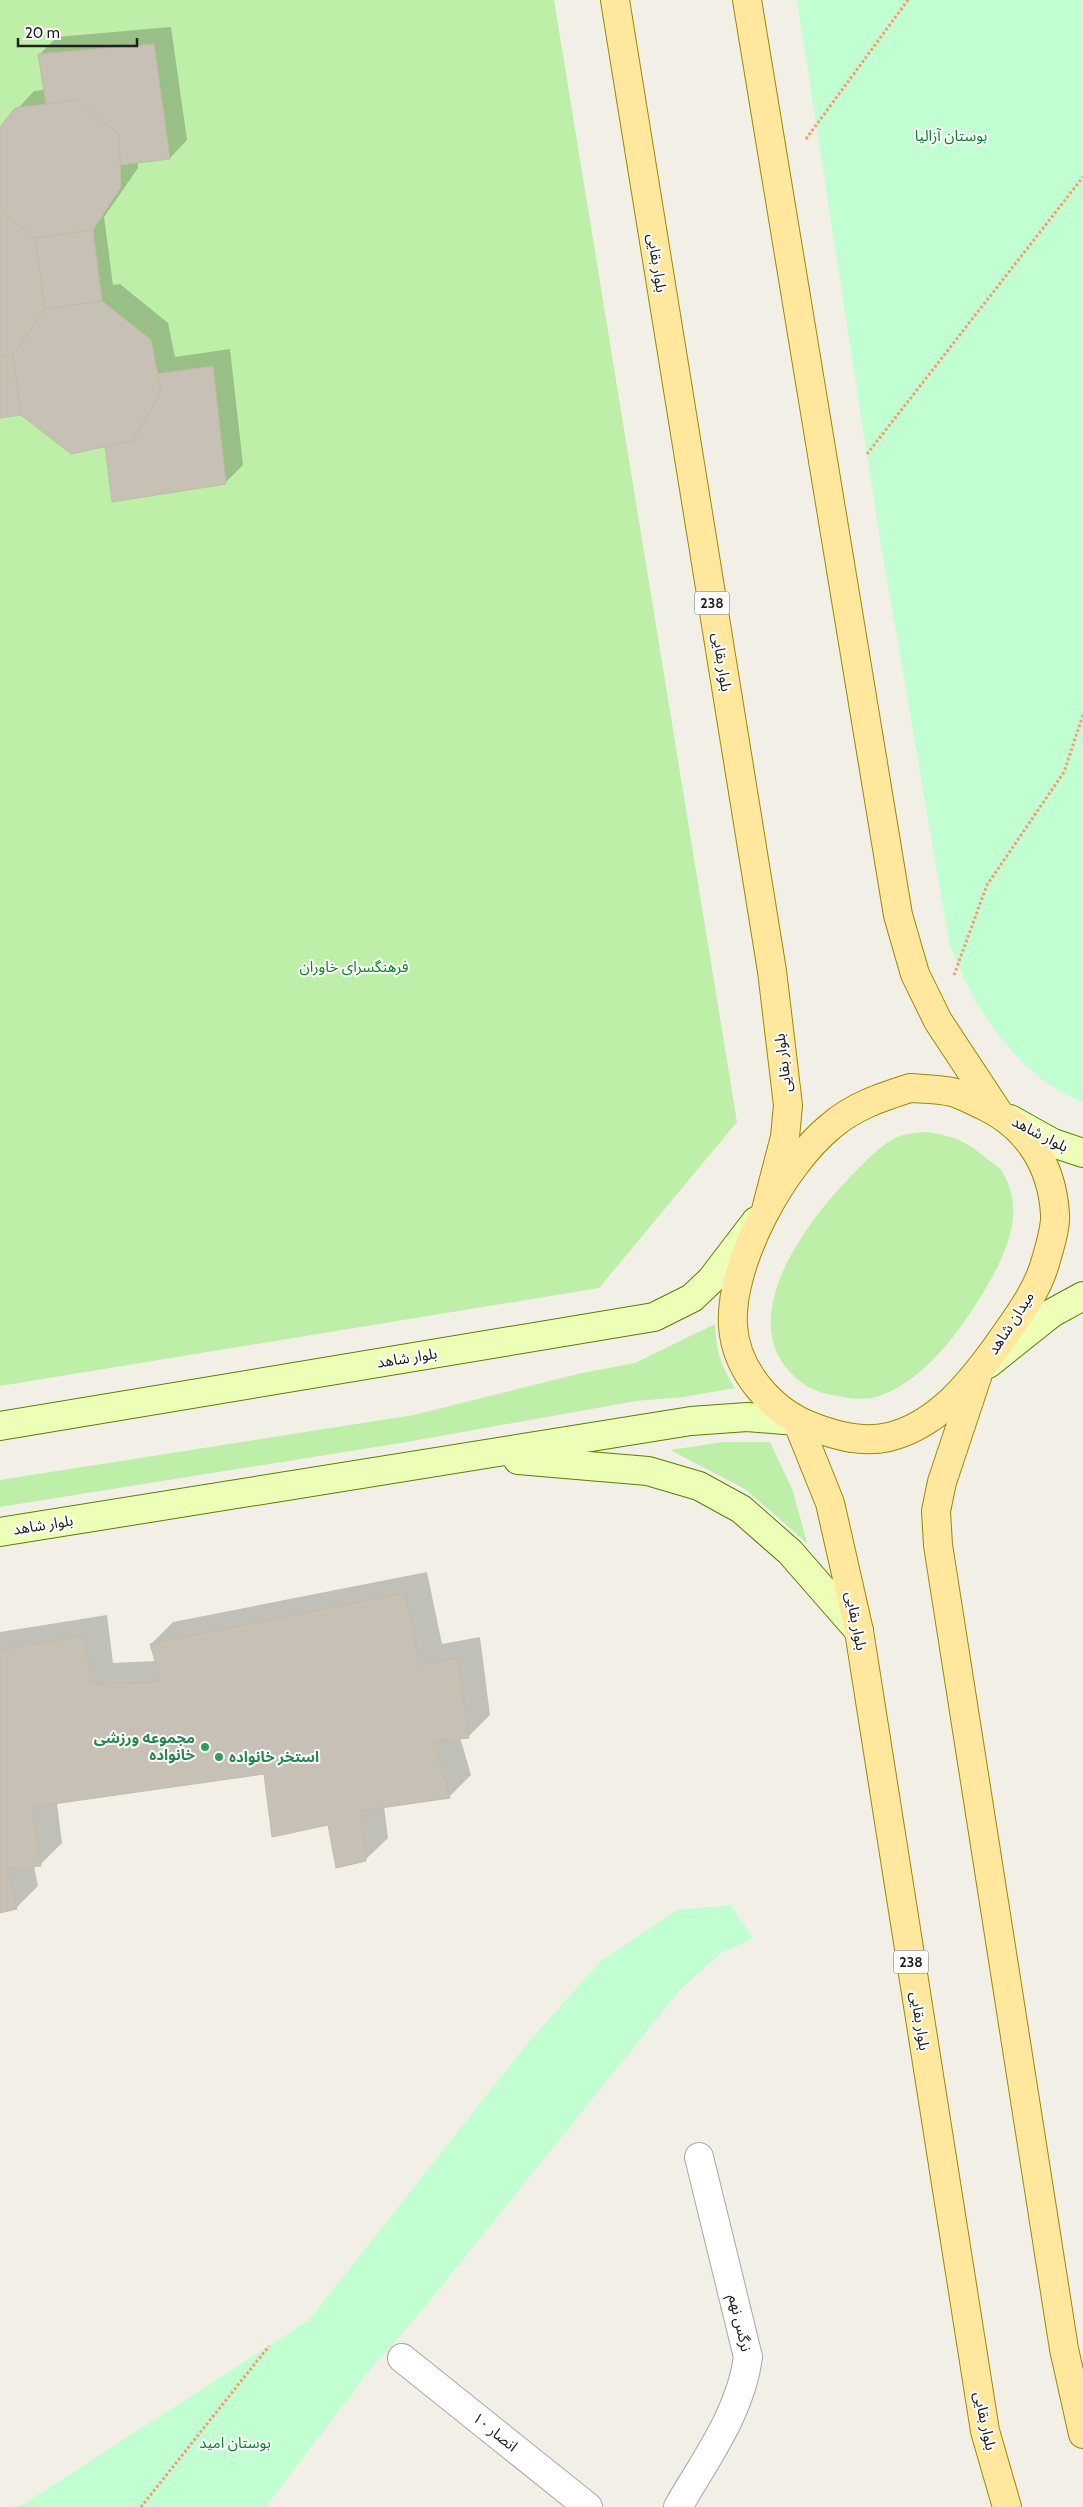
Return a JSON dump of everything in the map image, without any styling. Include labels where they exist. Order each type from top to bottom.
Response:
[{"type":"main road","name":"بلوار بقایی","points":[[615,0],[772,972],[788,1106],[785,1137],[768,1206]]},
{"type":"main road","points":[[747,0],[898,915],[915,974],[938,1021],[998,1112]]},
{"type":"main road","name":"میدان شاهد","points":[[910,1088],[954,1092],[998,1112],[1033,1144],[1048,1174],[1055,1216],[1046,1262],[1024,1308],[979,1371],[931,1418],[913,1428],[888,1437],[861,1440],[837,1436],[797,1421],[774,1404],[757,1386],[737,1347],[733,1329],[733,1312],[746,1254],[768,1206],[798,1158],[832,1124],[869,1101],[910,1088]]},
{"type":"main road","name":"بلوار شاهد","points":[[998,1112],[1053,1144],[1083,1153]]},
{"type":"main road","name":"بلوار شاهد","points":[[0,1426],[654,1317],[692,1298],[711,1280],[768,1206]]},
{"type":"main road","points":[[1083,1296],[1052,1313],[979,1371],[942,1482],[936,1511],[938,1545],[1062,2339],[1083,2434]]},
{"type":"main road","name":"بلوار شاهد","points":[[0,1532],[691,1421],[747,1417],[797,1421]]},
{"type":"main road","name":"بلوار بقایی","points":[[797,1421],[830,1503],[859,1631],[985,2430],[1007,2507]]},
{"type":"main road","points":[[480,1456],[648,1471],[699,1486],[741,1509],[790,1552],[859,1631]]},
{"type":"street","name":"نرگس نهم","points":[[678,2507],[738,2401],[745,2377],[748,2357],[699,2157]]},
{"type":"street","name":"انصار ۱۰","points":[[402,2358],[588,2507]]},
{"type":"path","points":[[776,180],[908,0]]},
{"type":"path","points":[[867,454],[1083,177]]},
{"type":"path","points":[[938,1021],[987,885],[1064,772],[1083,716]]},
{"type":"path","points":[[140,2507],[269,2346]]},
{"type":"green space","name":"فرهنگسرای خاوران","points":[[0,0],[554,0],[737,1122],[599,1288],[0,1386]]},
{"type":"green space","name":"بوستان آزالیا","points":[[797,0],[1083,0],[1083,1102],[1051,1086],[1011,1050],[999,1036],[975,1000],[950,947],[878,527]]},
{"type":"green space","points":[[926,1132],[944,1135],[965,1143],[1003,1173],[1010,1190],[1013,1207],[1012,1224],[1002,1257],[994,1274],[967,1318],[936,1357],[911,1379],[882,1395],[862,1399],[828,1394],[812,1389],[789,1371],[775,1347],[771,1321],[775,1294],[786,1266],[818,1214],[870,1157],[896,1138],[906,1134]]},
{"type":"green space","points":[[715,1324],[720,1358],[735,1388],[684,1397],[636,1401],[407,1442],[0,1507],[0,1480],[414,1415],[582,1373],[635,1363]]},
{"type":"green space","points":[[724,1442],[770,1442],[793,1491],[807,1543],[745,1489],[670,1450]]},
{"type":"green space","name":"بوستان امید","points":[[730,1905],[754,1938],[721,1953],[680,1990],[420,2313],[369,2371],[266,2507],[13,2507],[22,2505],[309,2320],[531,2039],[601,1961],[677,1910]]},
{"type":"building","points":[[154,44],[170,159],[120,165],[119,134],[77,100],[46,104],[38,54]]},
{"type":"building","points":[[77,100],[119,134],[121,187],[93,230],[35,238],[0,211],[0,127],[15,108]]},
{"type":"building","points":[[0,211],[35,238],[45,309],[13,355],[0,356]]},
{"type":"building","points":[[93,230],[102,301],[45,309],[35,238]]},
{"type":"building","points":[[102,301],[151,340],[161,392],[132,441],[71,454],[21,415],[13,355],[45,309]]},
{"type":"building","points":[[13,355],[21,415],[0,418],[0,356]]},
{"type":"building","points":[[213,366],[226,484],[112,502],[105,447],[132,441],[161,392],[157,374]]},
{"type":"building","name":"استخر خانواده","points":[[405,1593],[420,1665],[458,1658],[469,1738],[433,1741],[450,1798],[360,1811],[366,1861],[336,1868],[328,1825],[272,1837],[264,1774],[32,1807],[41,1866],[8,1868],[17,1909],[0,1913],[0,1650],[85,1636],[91,1684],[161,1682],[150,1644]]},
{"type":"place","name":"مجموعه ورزشی خانواده","points":[[205,1747]]},
{"type":"place","name":"استخر خانواده","points":[[219,1757]]}]
